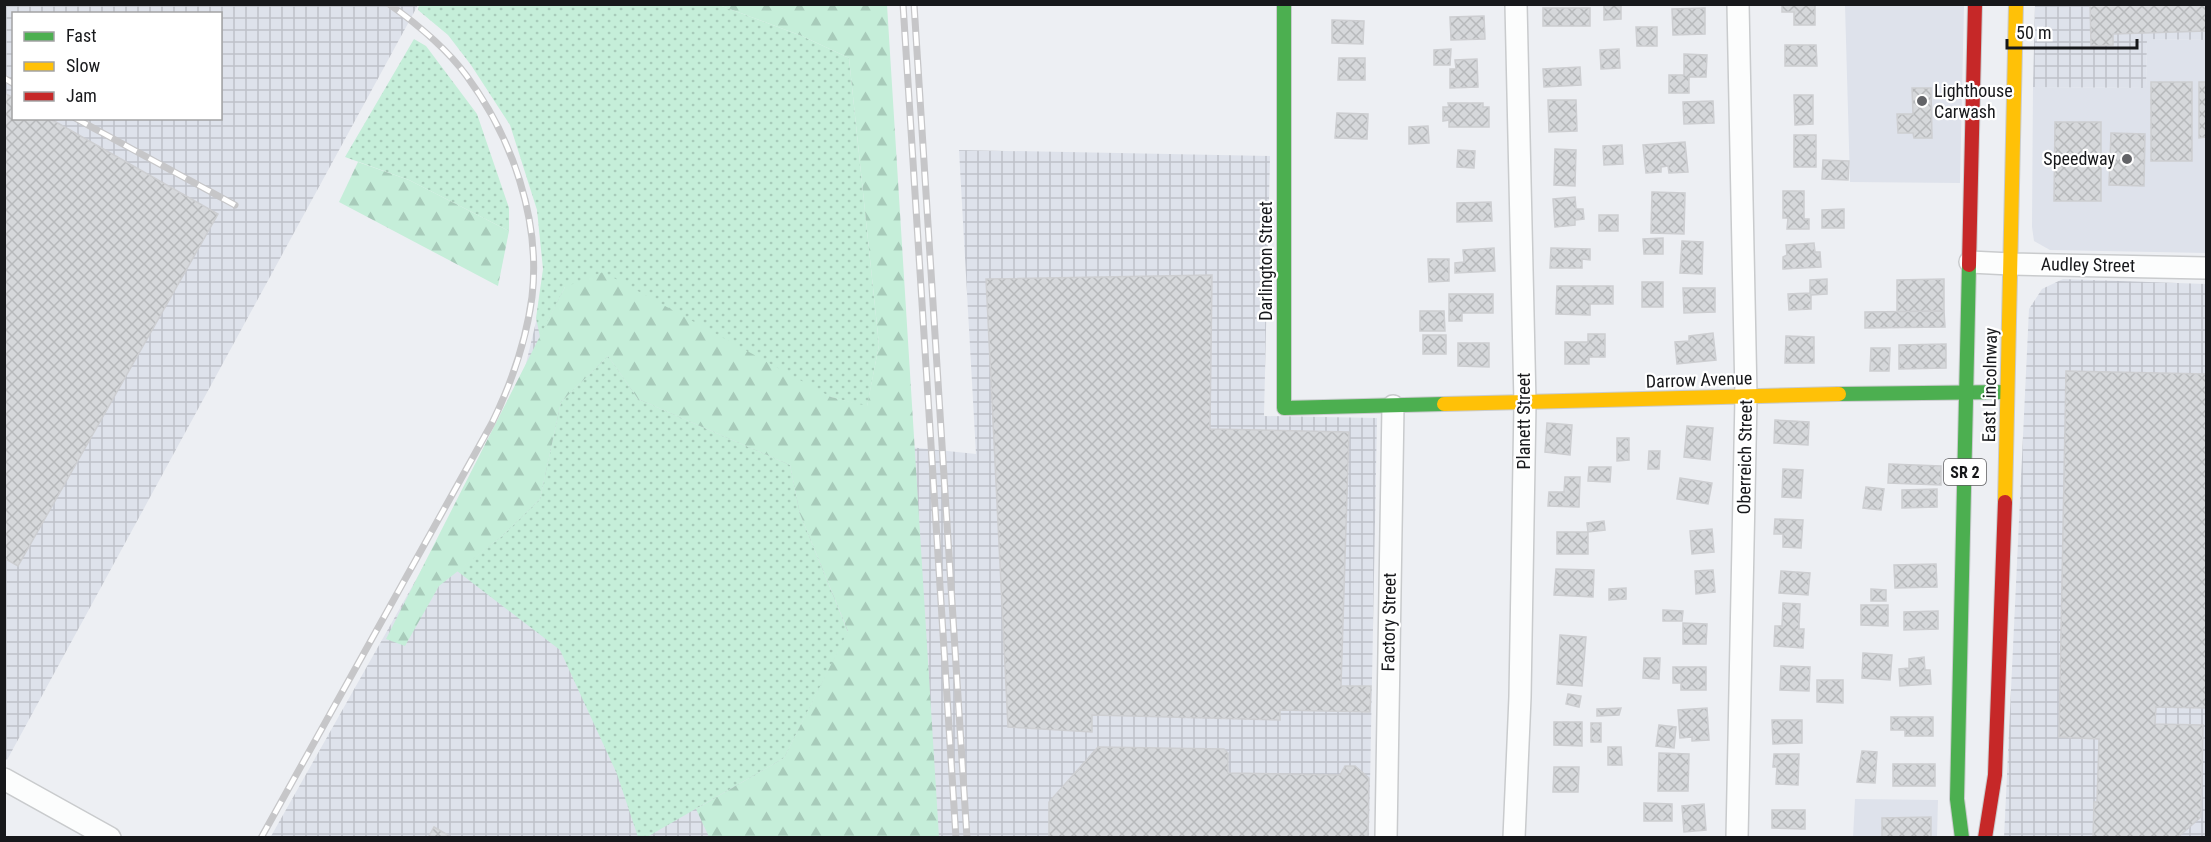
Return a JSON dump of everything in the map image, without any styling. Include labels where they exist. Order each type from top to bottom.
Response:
[{"type":"main road","name":"Darlington Street","points":[[1284,4],[1284,408],[1393,406]]},
{"type":"main road","name":"East Lincolnway","points":[[1962,837],[1957,799],[1975,4]]},
{"type":"main road","name":"East Lincolnway","points":[[1985,837],[1995,775],[2006,481],[2016,4]]},
{"type":"main road","name":"Darrow Avenue","points":[[1393,406],[2007,392]]},
{"type":"street","name":"Planett Street","points":[[1514,837],[1520,686],[1525,404],[1516,4]]},
{"type":"street","name":"Oberreich Street","points":[[1737,837],[1746,397],[1738,4]]},
{"type":"street","name":"Audley Street","points":[[1970,262],[2206,268]]},
{"type":"street","name":"Factory Street","points":[[1386,837],[1393,406]]},
{"type":"street","points":[[4,779],[110,837]]},
{"type":"shaded area","points":[[5,5],[418,5],[7,760],[5,758]]},
{"type":"shaded area","points":[[1845,5],[1964,5],[1960,183],[1850,182]]},
{"type":"shaded area","points":[[2035,5],[2206,5],[2206,40],[2147,39],[2146,88],[2033,87]]},
{"type":"shaded area","points":[[2147,39],[2206,40],[2206,253],[2050,250],[2034,241],[2032,227],[2033,87],[2146,88]]},
{"type":"shaded area","points":[[959,150],[1270,156],[1264,416],[1377,418],[1369,837],[270,838],[517,401],[546,280],[909,447],[976,454]]},
{"type":"shaded area","points":[[2063,279],[2206,284],[2206,837],[2004,838],[2029,309],[2042,289]]},
{"type":"shaded area","points":[[1855,799],[1938,800],[1937,837],[1853,838]]},
{"type":"green space","points":[[419,4],[719,5],[802,36],[849,58],[879,345],[867,407],[831,397],[565,287],[540,337],[536,318],[543,269],[537,210],[510,125],[471,65],[448,35],[418,10]]},
{"type":"green space","points":[[719,5],[887,5],[939,837],[709,837],[696,809],[784,758],[848,631],[800,514],[790,465],[638,399],[608,356],[561,402],[540,499],[501,537],[439,586],[405,646],[386,639],[565,287],[603,272],[831,397],[867,406],[879,345],[849,58],[802,36]]},
{"type":"green space","points":[[414,39],[426,46],[477,114],[509,208],[509,231],[409,180],[345,157]]},
{"type":"green space","points":[[358,162],[409,180],[509,231],[498,286],[339,202]]},
{"type":"green space","points":[[608,356],[638,399],[790,465],[800,514],[848,632],[784,758],[647,837],[638,837],[617,774],[560,650],[457,571],[501,537],[540,499],[561,402]]},
{"type":"building","points":[[1604,4],[1621,4],[1621,19],[1604,20]]},
{"type":"building","points":[[1782,4],[1815,4],[1815,25],[1794,25],[1794,12],[1782,12]]},
{"type":"building","points":[[2090,4],[2206,4],[2206,31],[2113,34],[2113,45],[2091,46]]},
{"type":"building","points":[[1543,8],[1590,8],[1590,26],[1543,26]]},
{"type":"building","points":[[1705,8],[1705,34],[1673,35],[1672,9]]},
{"type":"building","points":[[1484,16],[1485,39],[1451,40],[1450,17]]},
{"type":"building","points":[[1332,20],[1364,21],[1363,44],[1332,43]]},
{"type":"building","points":[[1636,27],[1657,27],[1657,46],[1637,46]]},
{"type":"building","points":[[1785,45],[1816,45],[1817,66],[1785,66]]},
{"type":"building","points":[[1451,49],[1450,65],[1434,65],[1434,50]]},
{"type":"building","points":[[1619,49],[1620,68],[1601,69],[1600,50]]},
{"type":"building","points":[[1684,54],[1707,55],[1706,77],[1689,77],[1689,93],[1669,93],[1669,75],[1684,75]]},
{"type":"building","points":[[1339,58],[1365,58],[1365,80],[1338,80]]},
{"type":"building","points":[[1477,59],[1478,87],[1450,88],[1450,69],[1456,69],[1455,60]]},
{"type":"building","points":[[1580,67],[1581,85],[1544,87],[1543,69]]},
{"type":"building","points":[[2151,82],[2192,82],[2192,161],[2151,161]]},
{"type":"building","points":[[2199,82],[2206,82],[2206,137],[2199,138]]},
{"type":"building","name":"Lighthouse Carwash","points":[[1912,88],[1931,88],[1932,138],[1914,138],[1913,133],[1898,133],[1897,114],[1913,114]]},
{"type":"building","points":[[4,93],[12,97],[12,120],[53,120],[218,214],[18,566],[4,558]]},
{"type":"building","points":[[1794,95],[1813,95],[1813,124],[1795,125]]},
{"type":"building","points":[[1548,100],[1576,100],[1577,131],[1549,132]]},
{"type":"building","points":[[1713,101],[1714,123],[1684,124],[1683,102]]},
{"type":"building","points":[[1448,103],[1483,103],[1483,107],[1489,107],[1489,127],[1449,127],[1449,120],[1443,121],[1443,107],[1449,107]]},
{"type":"building","points":[[1337,113],[1368,114],[1367,139],[1335,138]]},
{"type":"building","name":"Speedway","points":[[2055,122],[2101,122],[2101,201],[2054,201]]},
{"type":"building","points":[[1428,126],[1429,143],[1409,144],[1409,127]]},
{"type":"building","name":"Speedway","points":[[2111,133],[2145,134],[2144,186],[2109,185]]},
{"type":"building","points":[[1794,135],[1816,135],[1816,167],[1794,167]]},
{"type":"building","points":[[1685,142],[1688,172],[1669,173],[1668,166],[1661,167],[1661,172],[1646,173],[1643,145]]},
{"type":"building","points":[[1622,145],[1623,164],[1604,165],[1603,146]]},
{"type":"building","points":[[1555,149],[1576,150],[1575,186],[1554,185]]},
{"type":"building","points":[[1458,150],[1475,151],[1474,168],[1457,167]]},
{"type":"building","points":[[1823,160],[1849,161],[1848,180],[1822,179]]},
{"type":"building","points":[[1783,191],[1804,191],[1804,219],[1809,219],[1809,229],[1787,229],[1788,218],[1783,218]]},
{"type":"building","points":[[1652,192],[1685,193],[1684,234],[1651,233]]},
{"type":"building","points":[[1575,197],[1576,209],[1583,209],[1584,219],[1575,220],[1575,225],[1555,227],[1553,199]]},
{"type":"building","points":[[1491,202],[1492,221],[1457,222],[1457,203]]},
{"type":"building","points":[[1844,209],[1844,228],[1822,228],[1822,210]]},
{"type":"building","points":[[1599,215],[1618,215],[1618,231],[1599,231]]},
{"type":"building","points":[[1663,238],[1663,254],[1644,254],[1643,239]]},
{"type":"building","points":[[1682,241],[1703,242],[1702,274],[1680,273]]},
{"type":"building","points":[[1814,243],[1815,252],[1820,252],[1821,267],[1783,269],[1783,257],[1787,255],[1786,245]]},
{"type":"building","points":[[1494,248],[1495,271],[1455,273],[1455,263],[1464,262],[1463,250]]},
{"type":"building","points":[[1551,248],[1590,249],[1590,260],[1582,259],[1582,268],[1550,268]]},
{"type":"building","points":[[1428,259],[1449,259],[1449,281],[1429,282]]},
{"type":"building","points":[[1212,275],[1210,429],[1349,432],[1341,686],[1371,686],[1370,712],[1280,710],[1280,720],[1092,715],[1092,732],[1008,727],[986,279]]},
{"type":"building","points":[[1827,279],[1827,294],[1811,295],[1811,309],[1789,310],[1788,294],[1810,293],[1810,280]]},
{"type":"building","points":[[1944,279],[1944,311],[1897,312],[1897,280]]},
{"type":"building","points":[[1642,282],[1663,282],[1663,307],[1642,307]]},
{"type":"building","points":[[1557,286],[1613,286],[1613,304],[1590,304],[1590,315],[1556,314]]},
{"type":"building","points":[[1683,288],[1715,288],[1715,312],[1684,313]]},
{"type":"building","points":[[1449,294],[1493,294],[1493,313],[1462,313],[1462,321],[1449,321]]},
{"type":"building","points":[[1420,311],[1444,311],[1445,331],[1420,331]]},
{"type":"building","points":[[1944,311],[1945,327],[1865,328],[1865,312]]},
{"type":"building","points":[[1713,333],[1716,360],[1677,364],[1675,342],[1689,341],[1689,336]]},
{"type":"building","points":[[1588,334],[1605,334],[1605,357],[1589,357],[1589,364],[1565,364],[1565,342],[1588,342]]},
{"type":"building","points":[[1423,335],[1446,335],[1446,354],[1423,354]]},
{"type":"building","points":[[1786,336],[1814,337],[1814,363],[1785,363]]},
{"type":"building","points":[[1458,343],[1489,343],[1489,367],[1458,366]]},
{"type":"building","points":[[1946,344],[1946,368],[1899,369],[1899,345]]},
{"type":"building","points":[[1871,348],[1890,348],[1889,371],[1870,371]]},
{"type":"building","points":[[2066,371],[2206,374],[2206,708],[2156,707],[2155,724],[2203,725],[2201,817],[2177,838],[2093,838],[2094,802],[2097,802],[2099,739],[2059,737]]},
{"type":"building","points":[[1775,420],[1809,422],[1808,445],[1774,443]]},
{"type":"building","points":[[1547,423],[1572,425],[1570,455],[1545,452]]},
{"type":"building","points":[[1687,426],[1713,428],[1710,460],[1684,457]]},
{"type":"building","points":[[1617,438],[1629,438],[1629,460],[1617,461]]},
{"type":"building","points":[[1649,451],[1660,451],[1659,469],[1648,469]]},
{"type":"building","points":[[1889,464],[1941,466],[1941,485],[1888,483]]},
{"type":"building","points":[[1589,467],[1611,467],[1610,482],[1588,481]]},
{"type":"building","points":[[1783,469],[1803,470],[1801,498],[1782,497]]},
{"type":"building","points":[[1565,477],[1580,477],[1579,507],[1548,506],[1549,492],[1564,492]]},
{"type":"building","points":[[1680,478],[1712,483],[1708,504],[1677,499]]},
{"type":"building","points":[[1866,487],[1884,489],[1881,510],[1863,508]]},
{"type":"building","points":[[1937,489],[1937,507],[1902,508],[1902,490]]},
{"type":"building","points":[[1775,519],[1803,520],[1801,548],[1783,547],[1783,534],[1774,534]]},
{"type":"building","points":[[1604,521],[1605,530],[1588,532],[1587,523]]},
{"type":"building","points":[[1712,529],[1714,552],[1692,554],[1690,531]]},
{"type":"building","points":[[1557,532],[1588,532],[1588,554],[1557,554]]},
{"type":"building","points":[[1936,564],[1937,587],[1895,588],[1894,565]]},
{"type":"building","points":[[1556,569],[1594,570],[1593,597],[1554,595]]},
{"type":"building","points":[[1713,570],[1715,592],[1696,594],[1695,571]]},
{"type":"building","points":[[1781,571],[1810,573],[1808,595],[1779,593]]},
{"type":"building","points":[[1626,588],[1626,599],[1609,600],[1609,589]]},
{"type":"building","points":[[1871,589],[1886,590],[1886,601],[1871,601]]},
{"type":"building","points":[[1783,603],[1800,604],[1799,629],[1804,629],[1803,648],[1774,646],[1775,626],[1782,626]]},
{"type":"building","points":[[1861,605],[1888,605],[1888,626],[1861,625]]},
{"type":"building","points":[[1663,610],[1683,611],[1682,621],[1663,621]]},
{"type":"building","points":[[1938,611],[1938,629],[1904,630],[1904,612]]},
{"type":"building","points":[[1683,623],[1707,624],[1706,644],[1683,644]]},
{"type":"building","points":[[1560,635],[1586,637],[1582,686],[1557,684]]},
{"type":"building","points":[[1863,653],[1892,655],[1890,680],[1862,678]]},
{"type":"building","points":[[1924,657],[1925,670],[1930,670],[1931,684],[1900,686],[1899,669],[1909,668],[1909,659]]},
{"type":"building","points":[[1644,658],[1660,658],[1659,679],[1643,678]]},
{"type":"building","points":[[1781,666],[1810,667],[1809,691],[1780,690]]},
{"type":"building","points":[[1673,667],[1706,667],[1706,690],[1681,690],[1681,683],[1673,683]]},
{"type":"building","points":[[1817,680],[1843,680],[1843,703],[1817,702]]},
{"type":"building","points":[[1568,694],[1581,696],[1579,707],[1566,704]]},
{"type":"building","points":[[1621,708],[1619,715],[1597,716],[1597,709]]},
{"type":"building","points":[[1707,708],[1709,740],[1692,741],[1692,737],[1680,738],[1678,710]]},
{"type":"building","points":[[1891,717],[1933,717],[1933,736],[1905,736],[1905,730],[1891,730]]},
{"type":"building","points":[[1772,720],[1802,720],[1802,743],[1773,744]]},
{"type":"building","points":[[1554,722],[1582,722],[1582,746],[1554,745]]},
{"type":"building","points":[[1591,723],[1601,723],[1601,742],[1591,742]]},
{"type":"building","points":[[1659,725],[1676,727],[1674,748],[1656,746]]},
{"type":"building","points":[[1098,747],[1224,749],[1228,753],[1228,773],[1340,775],[1345,766],[1355,766],[1369,778],[1368,838],[1049,838],[1049,802]]},
{"type":"building","points":[[1608,747],[1621,747],[1622,765],[1608,765]]},
{"type":"building","points":[[1862,751],[1877,752],[1875,783],[1857,782]]},
{"type":"building","points":[[1659,753],[1689,754],[1688,791],[1658,791]]},
{"type":"building","points":[[1774,754],[1799,754],[1798,785],[1776,784],[1777,767],[1773,767]]},
{"type":"building","points":[[1893,764],[1935,764],[1935,786],[1893,786]]},
{"type":"building","points":[[1554,767],[1579,767],[1578,792],[1553,792]]},
{"type":"building","points":[[1644,803],[1672,804],[1672,821],[1644,821]]},
{"type":"building","points":[[1704,804],[1706,830],[1684,832],[1682,806]]},
{"type":"building","points":[[1772,810],[1805,810],[1805,829],[1772,828]]},
{"type":"building","points":[[1931,817],[1931,838],[1882,838],[1882,818]]},
{"type":"building","points":[[434,827],[453,838],[428,838]]},
{"type":"railway","points":[[261,838],[492,423],[517,362],[532,297],[534,268],[527,209],[520,180],[497,125],[466,75],[449,55],[389,4]]},
{"type":"railway","points":[[903,4],[956,838]]},
{"type":"railway","points":[[914,4],[967,838]]},
{"type":"railway","points":[[4,78],[12,83]]},
{"type":"railway","points":[[79,120],[235,205]]},
{"type":"traffic: fast","points":[[1284,4],[1284,408],[1444,404]]},
{"type":"traffic: fast","points":[[1962,838],[1957,799],[1969,265]]},
{"type":"traffic: fast","points":[[1839,394],[2007,392]]},
{"type":"traffic: slow","points":[[2005,502],[2016,4]]},
{"type":"traffic: slow","points":[[1444,404],[1839,394]]},
{"type":"traffic: jam","points":[[1969,265],[1975,4]]},
{"type":"traffic: jam","points":[[1985,838],[1995,775],[2005,502]]},
{"type":"place","name":"Lighthouse Carwash","points":[[1922,101]]},
{"type":"place","name":"Speedway","points":[[2127,159]]}]
